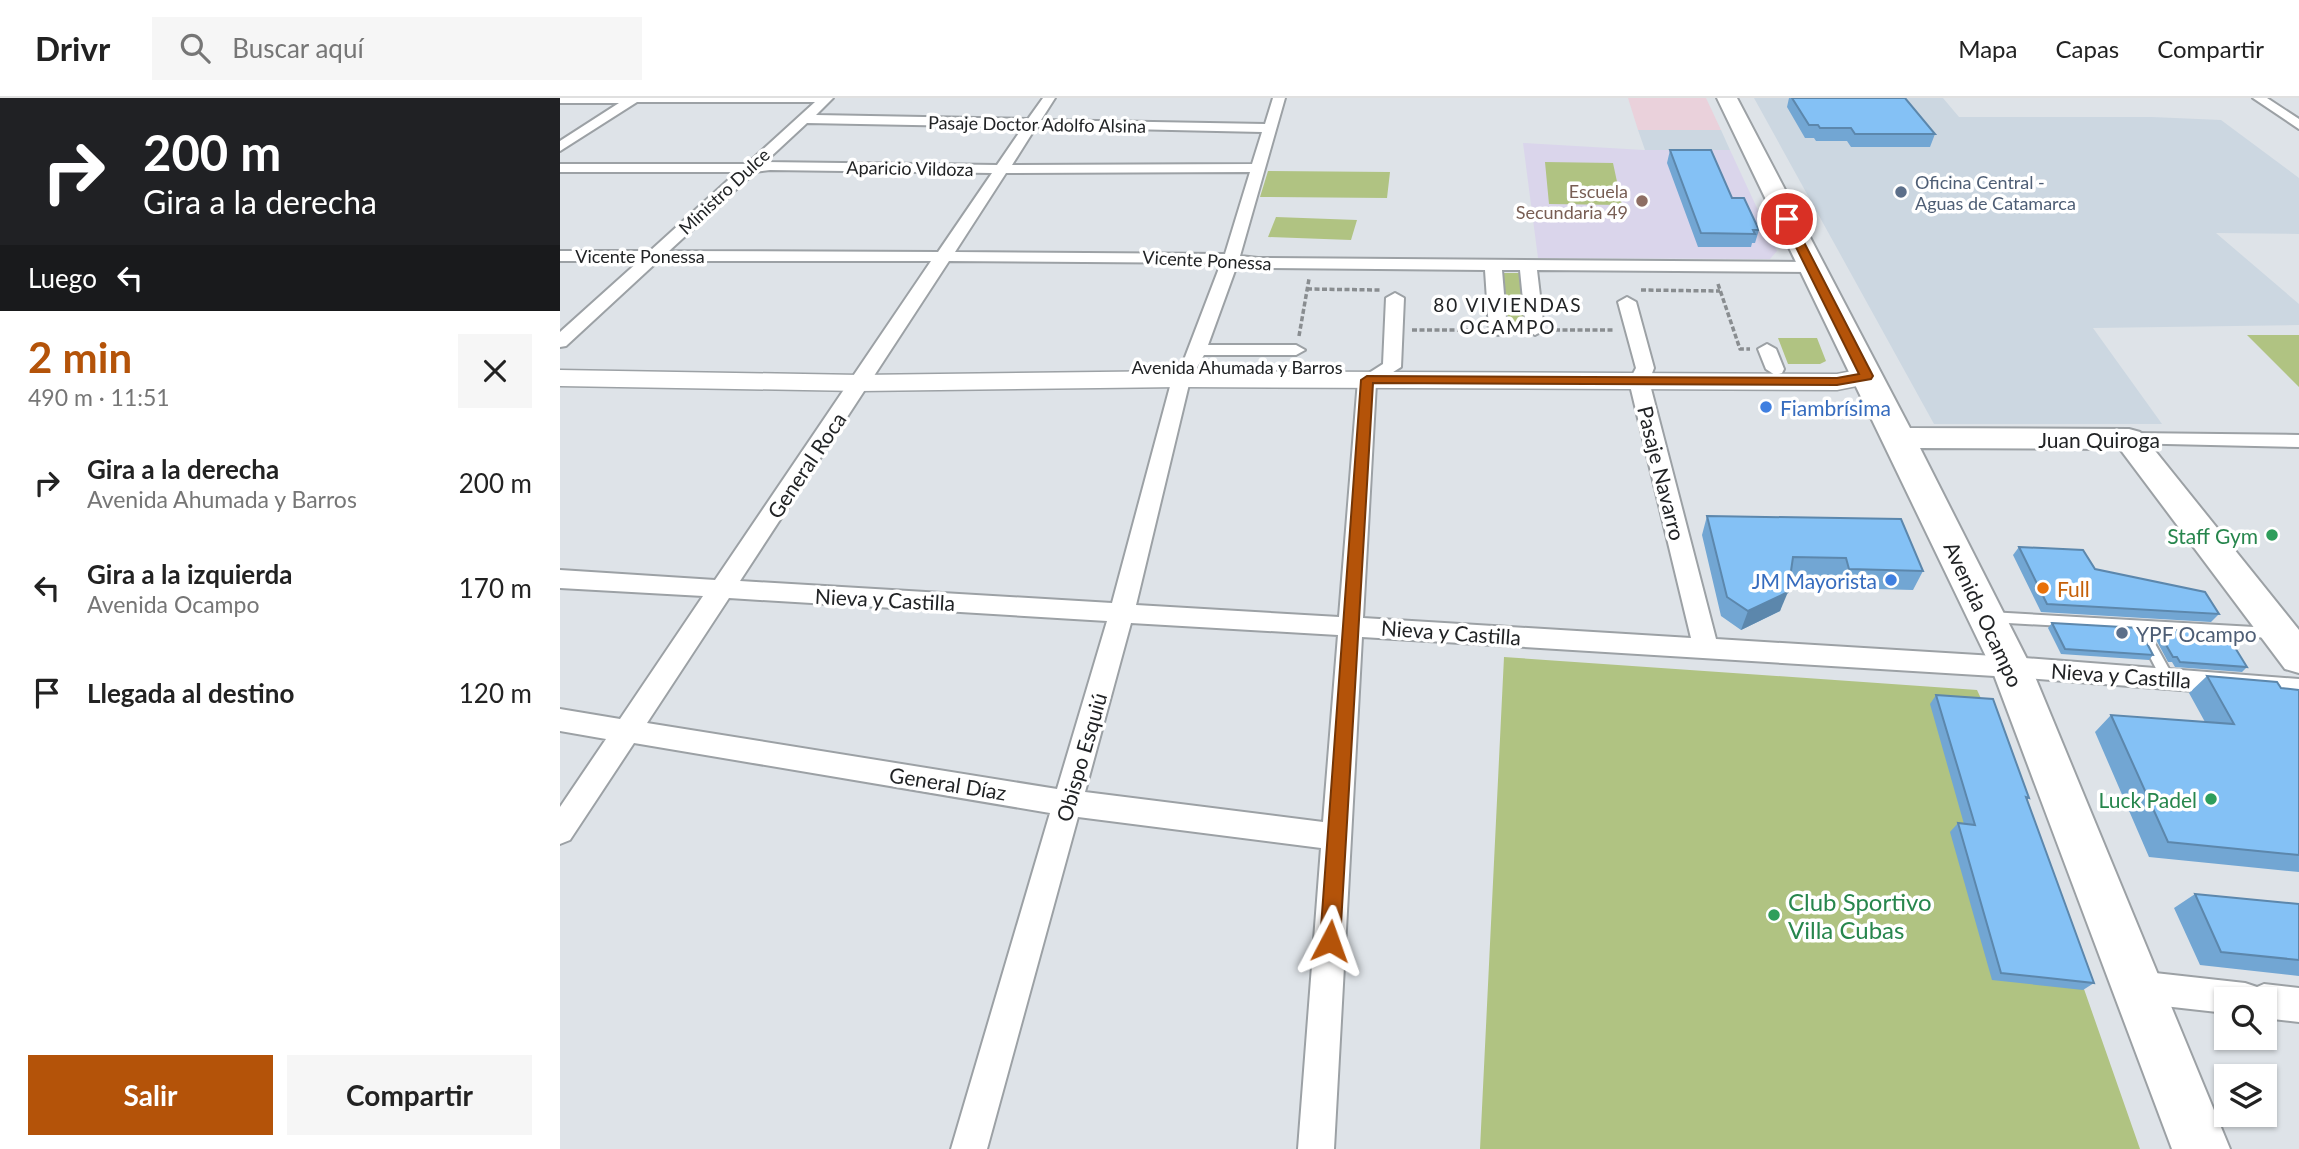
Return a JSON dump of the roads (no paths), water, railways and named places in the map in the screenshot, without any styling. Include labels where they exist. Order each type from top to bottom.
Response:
[{"type":"main road","name":"Avenida Ocampo","points":[[1727,98],[2011,667],[2201,1149]]},
{"type":"main road","name":"Avenida Ahumada y Barros","points":[[1190,365],[1367,380],[1642,375],[1771,359],[1867,376]]},
{"type":"main road","name":"Avenida Ahumada y Barros","points":[[560,378],[864,376],[1190,365],[1392,367],[1837,382],[1867,376]]},
{"type":"main road","name":"Avenida Ahumada y Barros","points":[[560,367],[864,376]]},
{"type":"main road","name":"Juan Quiroga","points":[[1899,438],[2129,439]]},
{"type":"main road","points":[[2129,439],[2289,646]]},
{"type":"street","points":[[560,147],[635,98]]},
{"type":"street","points":[[560,99],[827,98]]},
{"type":"street","name":"Ministro Dulce","points":[[560,342],[747,168],[827,98]]},
{"type":"street","name":"General Roca","points":[[560,831],[1049,98]]},
{"type":"street","name":"Obispo Esquiú","points":[[969,1149],[1190,365],[1231,259],[1279,98]]},
{"type":"street","points":[[2259,98],[2299,125]]},
{"type":"street","name":"Pasaje Doctor Adolfo Alsina","points":[[803,119],[1271,128]]},
{"type":"street","name":"Aparicio Vildoza","points":[[560,168],[1259,168]]},
{"type":"street","name":"Vicente Ponessa","points":[[560,256],[1213,257],[1258,264],[1812,267]]},
{"type":"street","points":[[1493,265],[1498,330]]},
{"type":"street","points":[[1528,266],[1535,330]]},
{"type":"street","points":[[1317,1149],[1367,380],[1392,367],[1392,294]]},
{"type":"street","name":"Pasaje Navarro","points":[[1619,296],[1642,375],[1706,648]]},
{"type":"street","points":[[1190,365],[1296,350]]},
{"type":"street","name":"Juan Quiroga","points":[[2129,439],[2299,441]]},
{"type":"street","name":"Nieva y Castilla","points":[[560,579],[1350,625],[2299,688]]},
{"type":"street","name":"General Díaz","points":[[560,720],[1068,803],[1336,837]]},
{"type":"street","points":[[2137,987],[2214,996]]},
{"type":"street","points":[[2277,1003],[2299,1005]]},
{"type":"lane","points":[[1986,617],[2139,625],[2289,646]]},
{"type":"lane","points":[[2139,625],[2168,678]]},
{"type":"place","name":"Oficina Central - Aguas de Catamarca","points":[[1901,192]]},
{"type":"place","name":"Escuela Secundaria 49","points":[[1642,201]]},
{"type":"place","name":"Fiambrísima","points":[[1766,407]]},
{"type":"place","name":"Staff Gym","points":[[2272,535]]},
{"type":"place","name":"JM Mayorista","points":[[1891,580]]},
{"type":"place","name":"Full","points":[[2043,588]]},
{"type":"place","name":"YPF Ocampo","points":[[2122,633]]},
{"type":"place","name":"Luck Padel","points":[[2211,799]]},
{"type":"place","name":"Club Sportivo Villa Cubas","points":[[1774,915]]},
{"type":"district","name":"80 VIVIENDAS OCAMPO","points":[[1508,315]]}]
